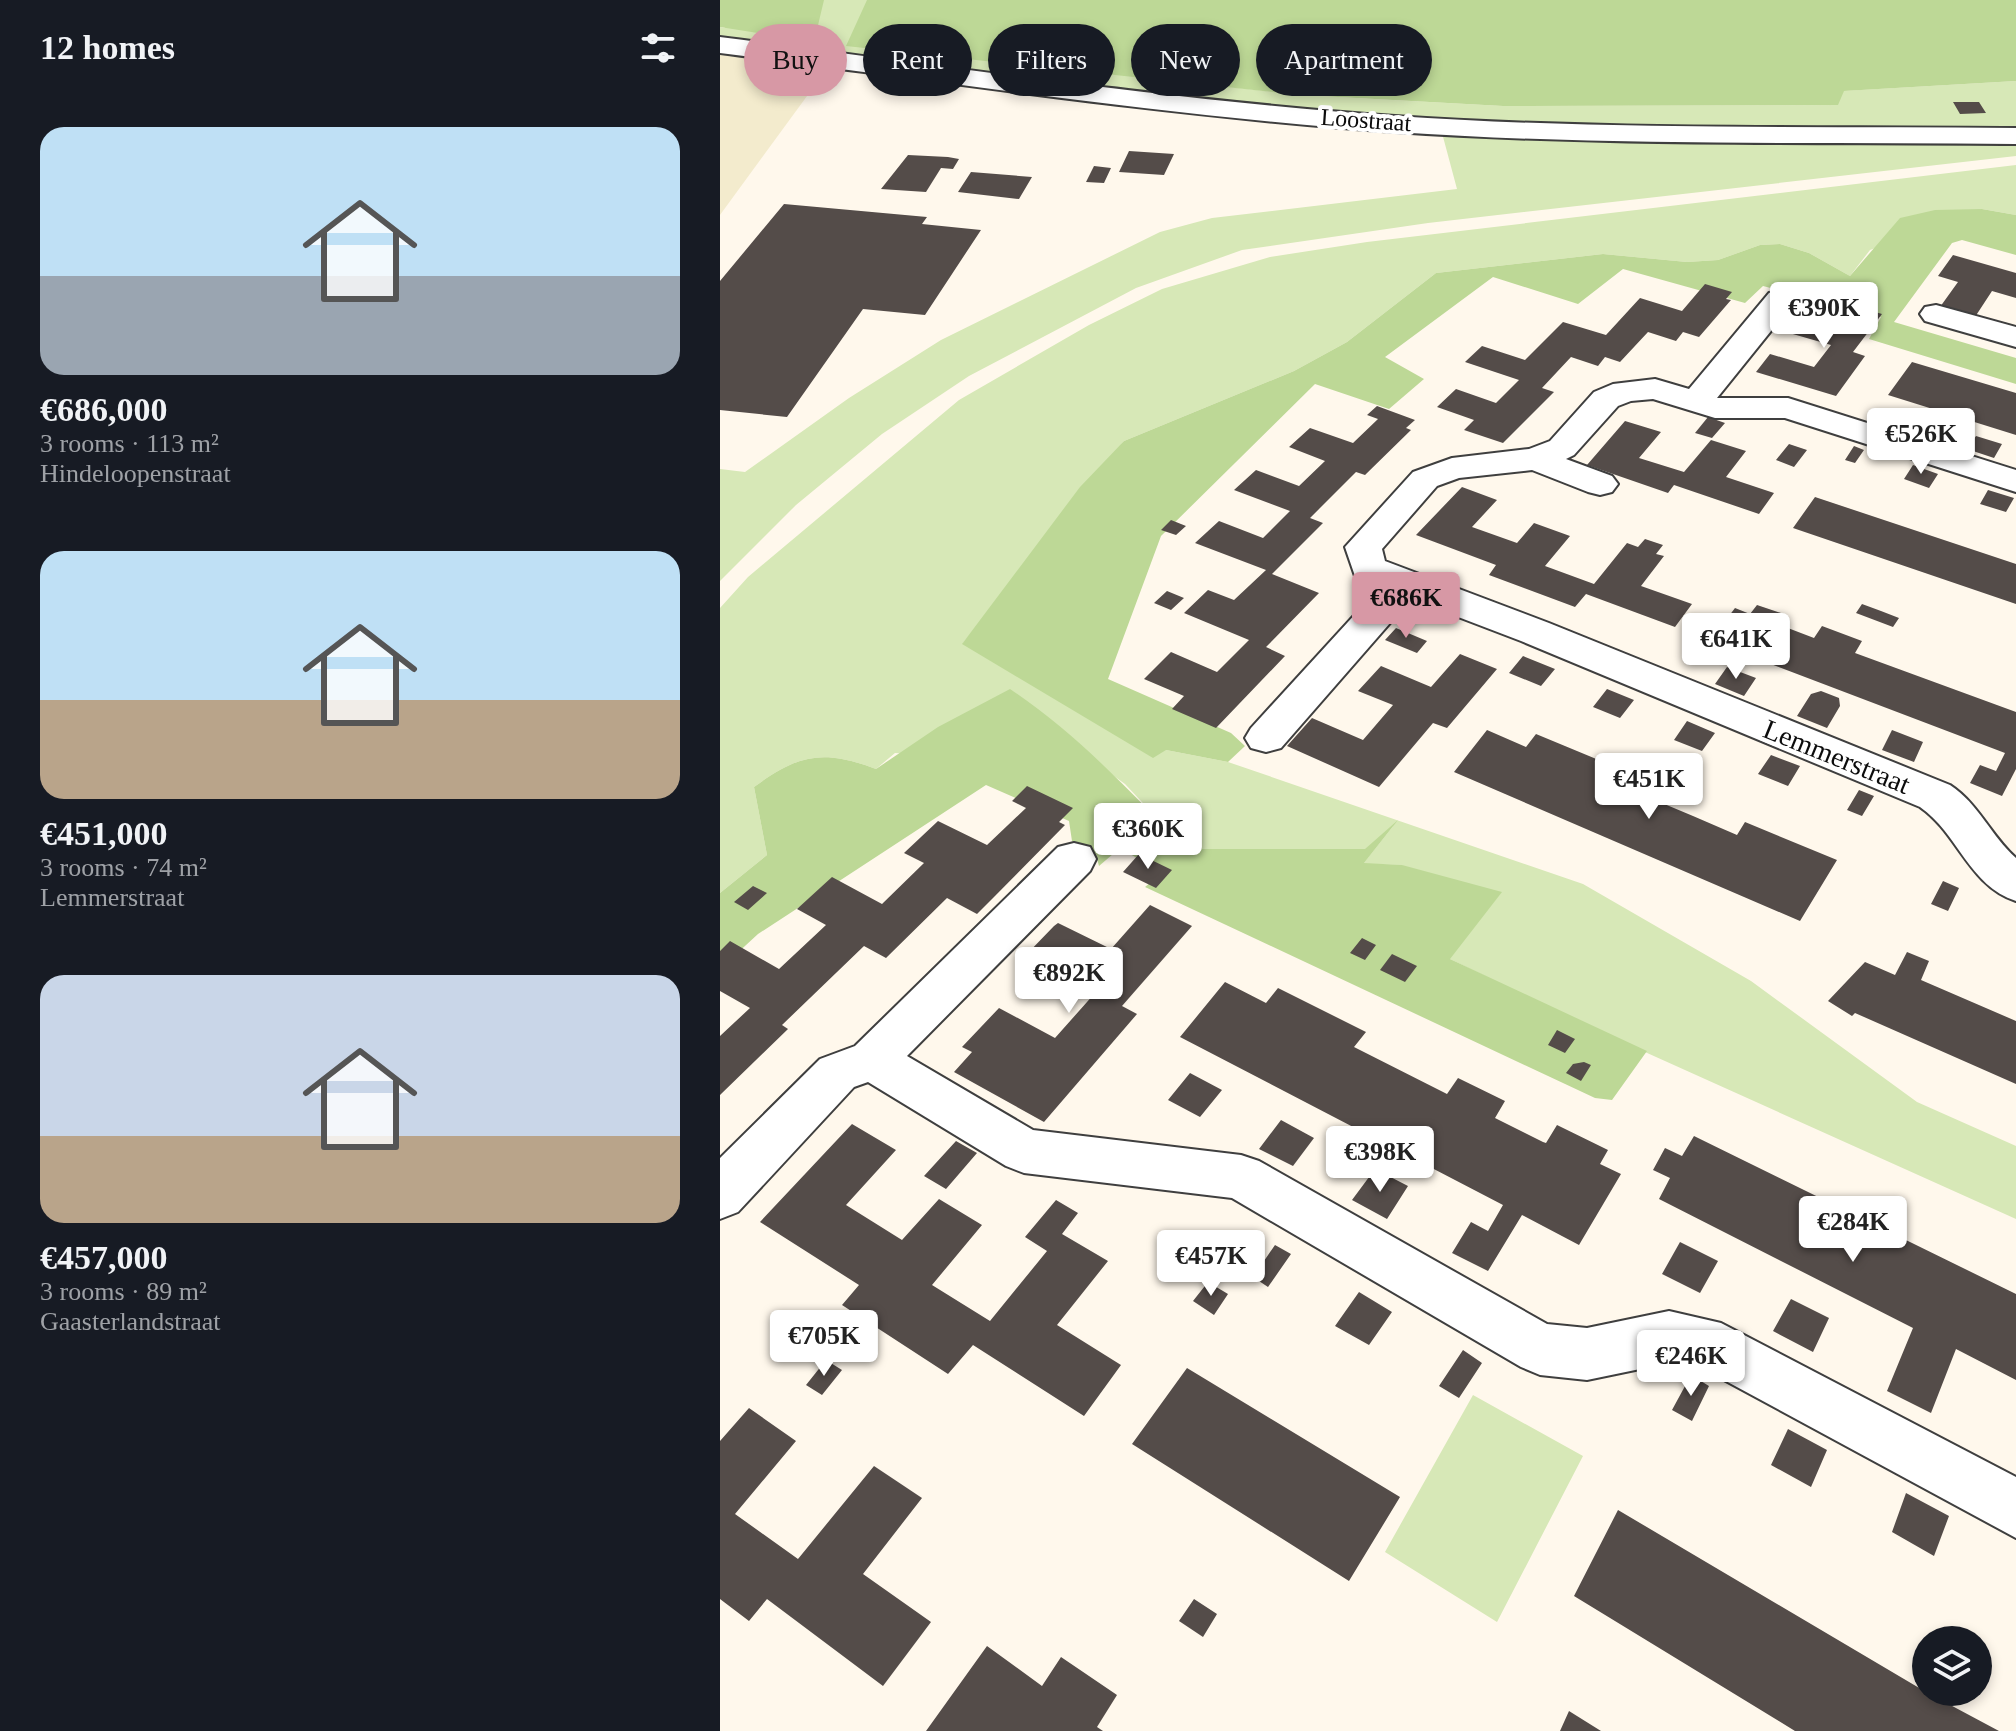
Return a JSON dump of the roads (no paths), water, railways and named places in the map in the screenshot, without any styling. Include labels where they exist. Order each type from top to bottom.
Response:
[{"type":"street","name":"Loostraat","points":[[720,45],[1116,96],[1395,124],[1590,132],[2016,136]]},
{"type":"street","points":[[1696,402],[1780,300]]},
{"type":"street","points":[[1936,314],[2016,337]]},
{"type":"street","points":[[1535,459],[1562,448],[1606,399],[1625,391],[1655,389],[1728,409],[1788,408],[2016,481]]},
{"type":"street","points":[[1535,459],[1600,484]]},
{"type":"street","name":"Lemmerstraat","points":[[1535,459],[1452,468],[1425,479],[1363,547],[1368,568],[1535,632],[1935,796],[1953,808],[1987,858],[2016,884]]},
{"type":"street","points":[[1266,738],[1404,583]]},
{"type":"street","points":[[720,1196],[724,1188],[837,1073],[872,1060],[1074,859]]},
{"type":"street","points":[[872,1060],[1024,1151],[1241,1177],[1540,1349],[1587,1354],[1669,1337],[1721,1349],[2016,1509]]}]
